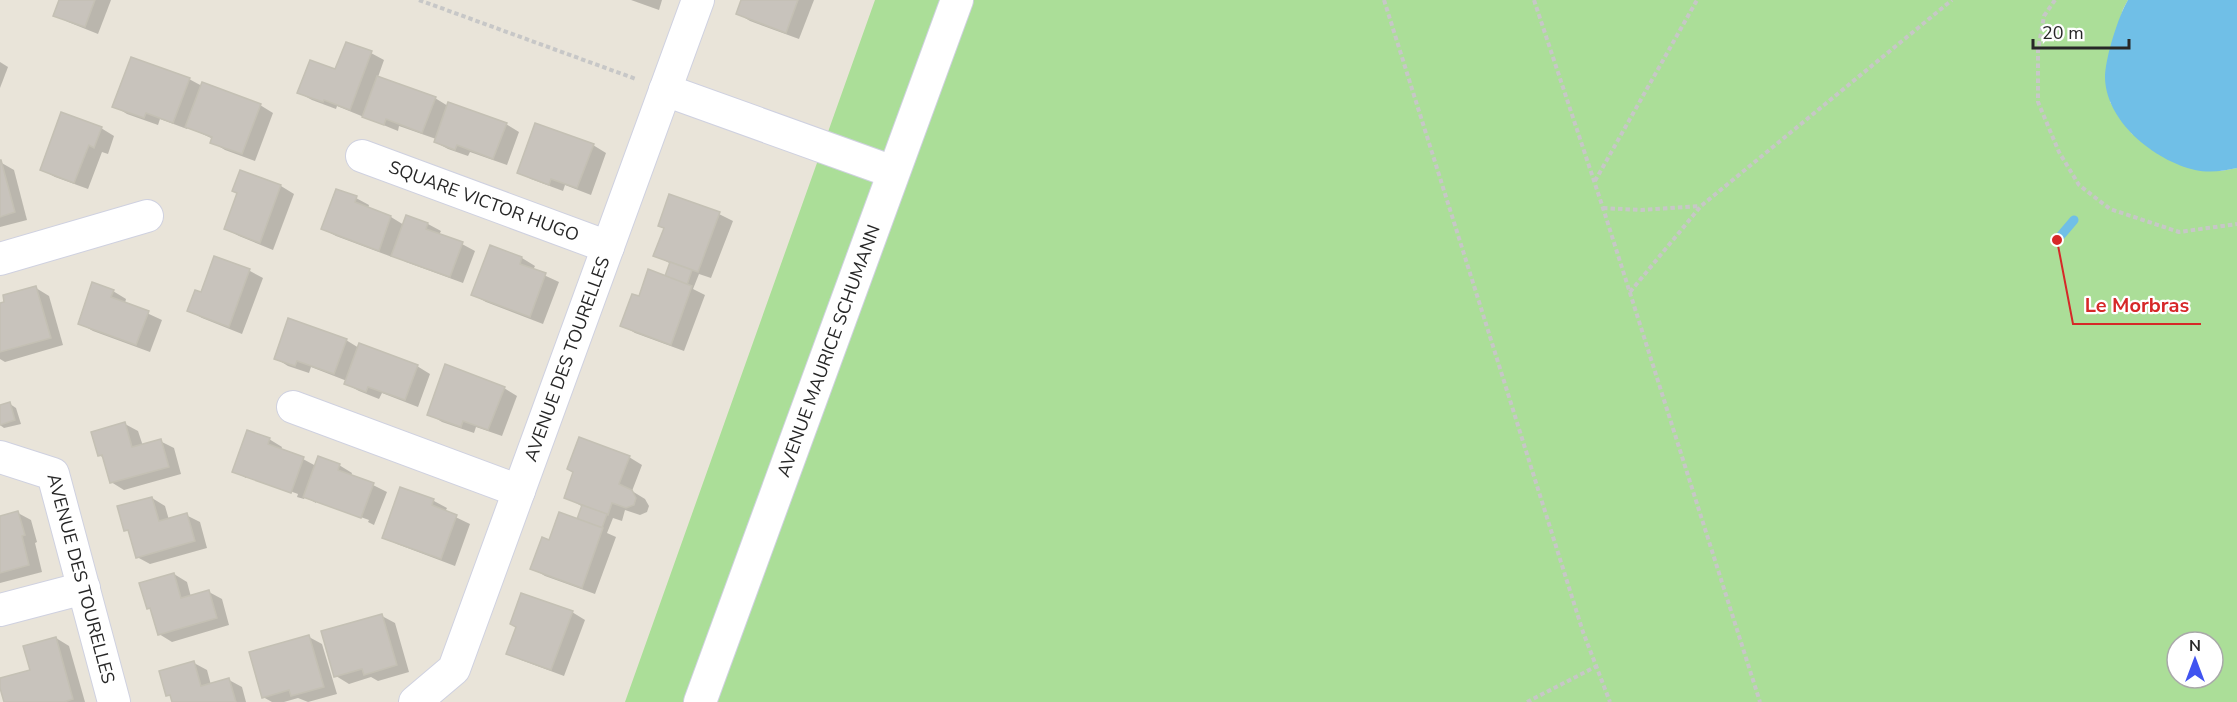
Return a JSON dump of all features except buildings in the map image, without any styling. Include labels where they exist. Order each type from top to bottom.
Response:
[{"type":"street","name":"AVENUE DES TOURELLES","points":[[415,702],[454,669],[698,0]]},
{"type":"street","name":"AVENUE MAURICE SCHUMANN","points":[[700,702],[957,0]]},
{"type":"street","points":[[665,90],[893,172]]},
{"type":"street","name":"SQUARE VICTOR HUGO","points":[[362,156],[608,247]]},
{"type":"street","points":[[0,259],[147,216]]},
{"type":"street","points":[[293,407],[519,491]]},
{"type":"street","name":"AVENUE DES TOURELLES","points":[[0,457],[53,474],[114,702]]},
{"type":"street","points":[[0,610],[84,588]]},
{"type":"path","points":[[419,0],[665,90]]},
{"type":"path","points":[[1384,0],[1583,632],[1610,702]]},
{"type":"path","points":[[1534,0],[1595,182],[1760,702]]},
{"type":"path","points":[[1595,182],[1697,0]]},
{"type":"path","points":[[1629,292],[1701,206],[1952,0]]},
{"type":"path","points":[[2055,0],[2044,16],[2038,50],[2038,102],[2059,152],[2079,185],[2110,209],[2179,232],[2237,224]]},
{"type":"path","points":[[1603,208],[1641,210],[1701,206]]},
{"type":"path","points":[[1527,702],[1597,666]]},
{"type":"green space","points":[[875,0],[2128,0],[2117,30],[2110,102],[2132,134],[2221,171],[2237,168],[2237,702],[625,702]]},
{"type":"water","points":[[2128,0],[2237,0],[2237,168],[2206,171],[2180,165],[2149,148],[2122,123],[2107,92],[2105,75],[2113,37]]},
{"type":"waterway","points":[[2057,240],[2074,220]]},
{"type":"place","name":"Le Morbras","points":[[2057,240]]}]
